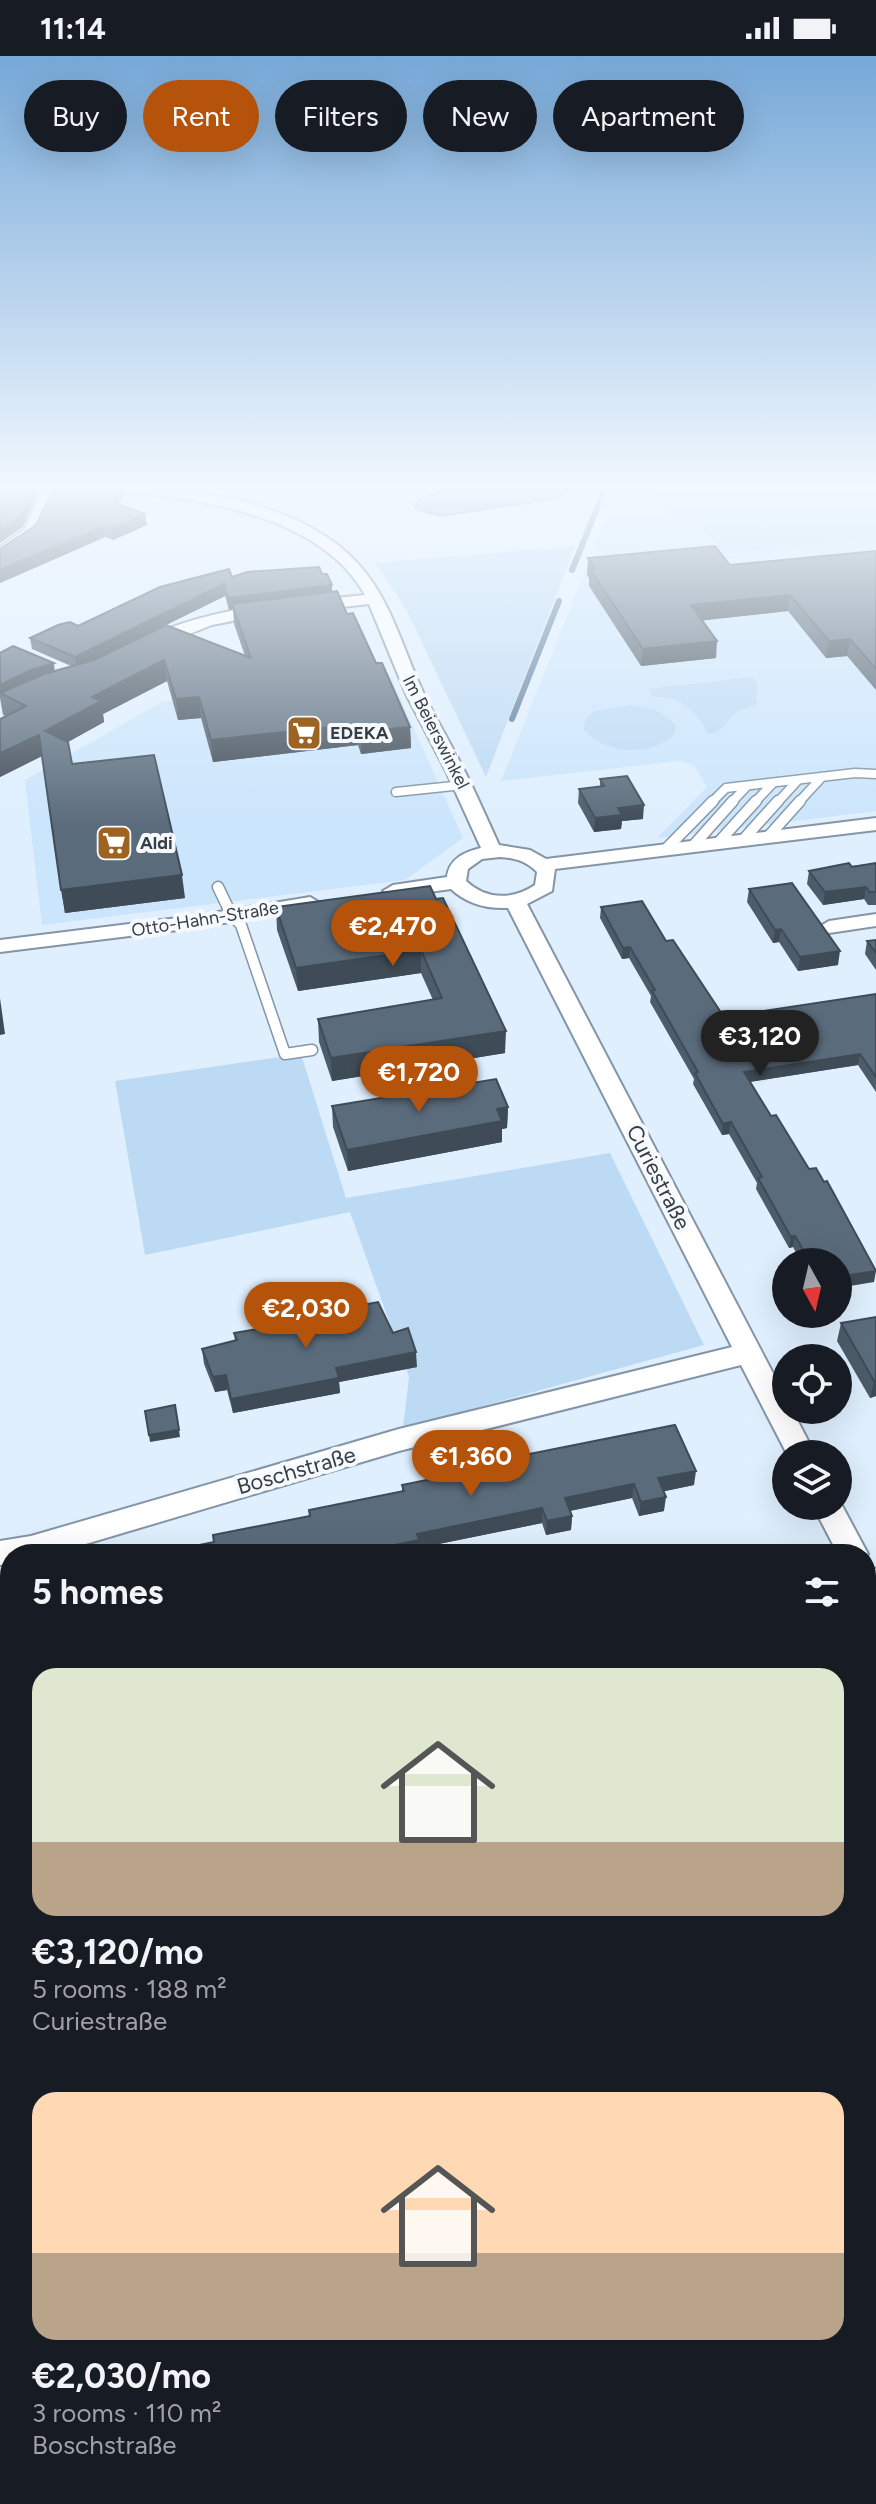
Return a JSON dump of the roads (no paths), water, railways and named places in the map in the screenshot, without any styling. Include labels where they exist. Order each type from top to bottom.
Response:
[{"type":"street","points":[[132,653],[189,626],[247,612],[374,599]]},
{"type":"street","name":"Im Beierswinkel","points":[[374,599],[410,684],[463,785],[492,851]]},
{"type":"street","points":[[189,626],[208,643]]},
{"type":"street","points":[[543,865],[876,824]]},
{"type":"street","points":[[370,895],[456,882],[472,896],[500,902],[515,901],[528,898],[545,887],[547,872],[543,865],[524,854],[492,851],[465,860],[458,867],[456,882]]},
{"type":"street","name":"Otto-Hahn-Straße","points":[[0,946],[194,922],[324,901]]},
{"type":"street","name":"Curiestraße","points":[[515,901],[794,1440]]},
{"type":"street","points":[[829,927],[876,920]]},
{"type":"street","name":"Boschstraße","points":[[55,1544],[399,1440],[749,1353]]},
{"type":"street","points":[[835,1520],[848,1544]]},
{"type":"lane","points":[[665,850],[720,791],[855,773],[876,774]]},
{"type":"lane","points":[[767,838],[822,777]]},
{"type":"lane","points":[[742,841],[798,780]]},
{"type":"lane","points":[[717,844],[773,783]]},
{"type":"lane","points":[[396,792],[463,785]]},
{"type":"lane","points":[[692,847],[747,786]]},
{"type":"lane","points":[[218,887],[231,914],[241,925],[285,1054],[312,1050]]},
{"type":"waterway","points":[[512,719],[559,601]]},
{"type":"place","name":"EDEKA","points":[[304,733]]},
{"type":"place","name":"Aldi","points":[[114,843]]}]
